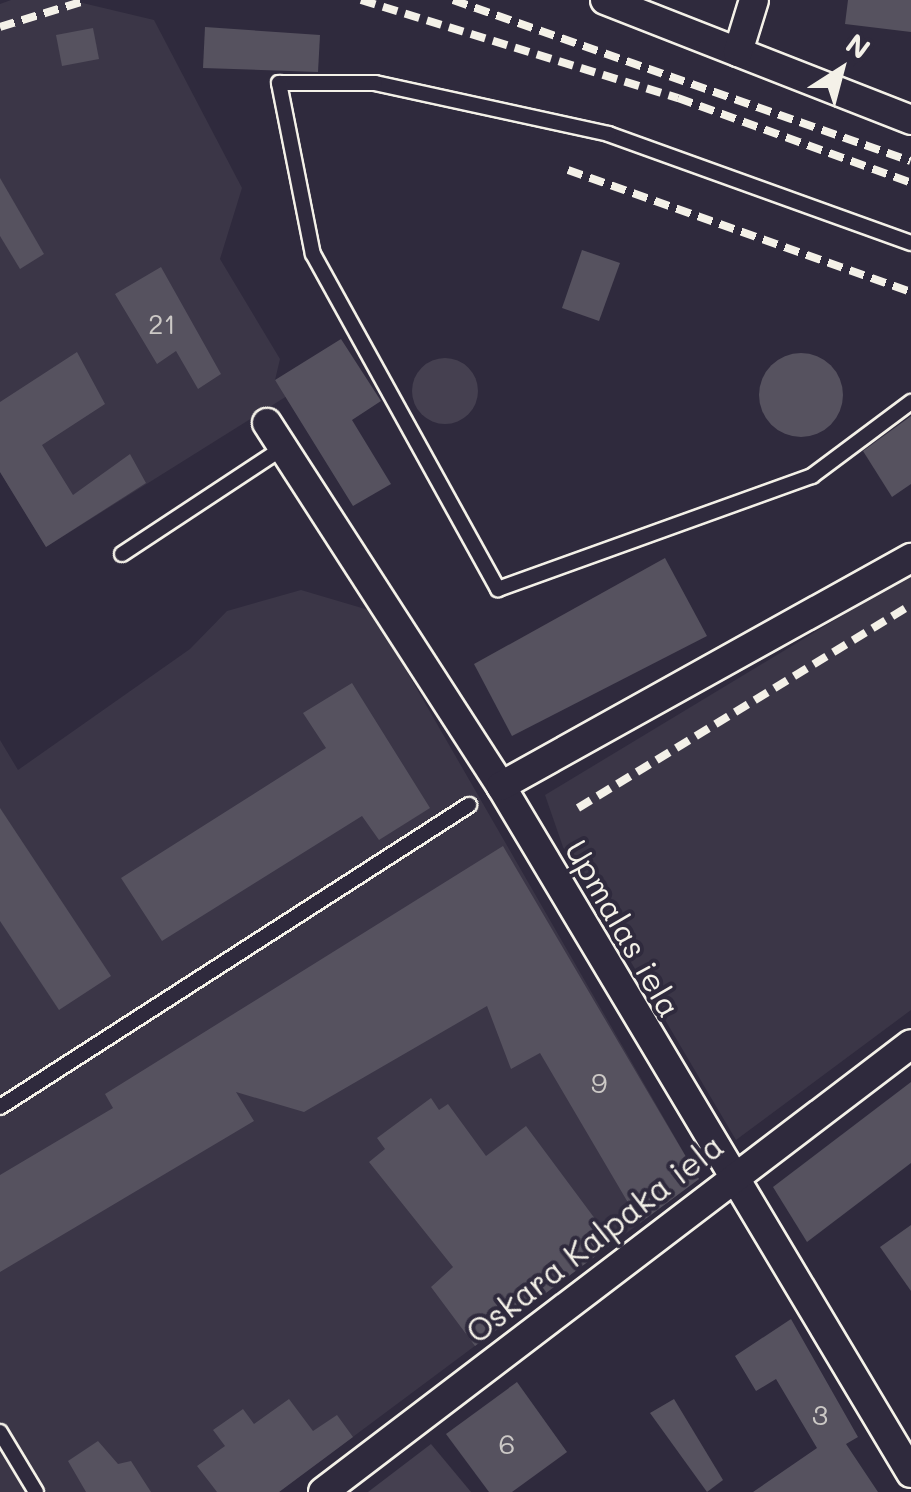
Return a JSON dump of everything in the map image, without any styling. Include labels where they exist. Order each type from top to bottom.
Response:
[{"type":"street","points":[[605,0],[911,120]]},
{"type":"street","points":[[738,52],[754,0]]},
{"type":"street","name":"Upmalas iela","points":[[267,423],[501,786],[728,1177],[911,1473]]},
{"type":"street","points":[[501,786],[911,558]]},
{"type":"street","name":"Oskara Kalpaka iela","points":[[323,1492],[728,1177],[911,1044]]},
{"type":"lane","points":[[911,243],[609,134],[376,84],[279,83],[313,254],[498,589],[812,476],[911,402]]},
{"type":"lane","points":[[122,554],[283,448]]},
{"type":"lane","points":[[0,1107],[469,805]]},
{"type":"lane","points":[[0,1432],[36,1492]]},
{"type":"shaded area","points":[[11,0],[70,0],[154,20],[242,188],[220,259],[280,359],[275,380],[287,396],[46,547],[0,472],[0,4]]},
{"type":"shaded area","points":[[445,358],[468,368],[478,391],[468,414],[445,424],[422,414],[412,391],[422,368]]},
{"type":"shaded area","points":[[911,574],[911,1010],[736,1140],[563,847],[545,795]]},
{"type":"shaded area","points":[[301,590],[372,611],[699,1179],[279,1492],[0,1492],[0,740],[18,770],[190,649],[227,611]]},
{"type":"shaded area","points":[[431,1444],[471,1492],[368,1492]]},
{"type":"building","points":[[848,0],[911,0],[911,32],[845,24]]},
{"type":"building","points":[[205,27],[320,35],[318,72],[203,68]]},
{"type":"building","points":[[93,28],[99,59],[62,66],[56,35]]},
{"type":"building","points":[[0,178],[44,254],[20,269],[0,236]]},
{"type":"building","points":[[582,250],[620,263],[599,321],[562,308]]},
{"type":"building","points":[[161,267],[221,374],[198,389],[176,351],[157,364],[115,294]]},
{"type":"building","points":[[341,339],[381,401],[352,420],[391,484],[353,506],[275,380]]},
{"type":"building","points":[[77,352],[105,404],[42,445],[73,495],[130,454],[146,483],[46,547],[0,472],[0,402]]},
{"type":"building","points":[[801,353],[817,356],[831,365],[840,379],[840,411],[831,425],[817,434],[801,437],[785,434],[771,425],[762,411],[759,395],[762,379],[771,365],[785,356]]},
{"type":"building","points":[[911,416],[911,484],[892,497],[863,451]]},
{"type":"building","points":[[665,558],[707,636],[512,736],[474,664]]},
{"type":"building","points":[[352,683],[430,808],[379,840],[362,816],[162,941],[121,878],[326,748],[303,713]]},
{"type":"building","points":[[0,808],[111,976],[59,1010],[0,921]]},
{"type":"building","points":[[503,846],[699,1179],[640,1223],[540,1053],[511,1069],[487,1006],[304,1112],[236,1092],[254,1121],[0,1272],[0,1175],[113,1108],[105,1094]]},
{"type":"building","points":[[911,1082],[911,1163],[807,1242],[773,1187]]},
{"type":"building","points":[[431,1098],[439,1110],[448,1104],[486,1156],[526,1126],[613,1243],[475,1346],[431,1287],[453,1267],[369,1162],[385,1149],[377,1138]]},
{"type":"building","points":[[911,1225],[911,1291],[880,1247]]},
{"type":"building","points":[[791,1319],[858,1437],[846,1444],[878,1492],[753,1492],[817,1448],[776,1379],[756,1391],[735,1356]]},
{"type":"building","points":[[517,1382],[567,1452],[512,1492],[489,1492],[446,1434]]},
{"type":"building","points":[[289,1399],[313,1431],[337,1415],[353,1437],[279,1492],[217,1492],[197,1466],[225,1446],[213,1430],[243,1409],[254,1424]]},
{"type":"building","points":[[674,1399],[723,1480],[707,1492],[650,1413]]},
{"type":"building","points":[[98,1441],[118,1464],[131,1461],[151,1492],[86,1492],[68,1461]]},
{"type":"railway","points":[[0,27],[87,0]]},
{"type":"railway","points":[[361,0],[678,98],[911,183]]},
{"type":"railway","points":[[453,0],[911,161]]},
{"type":"railway","points":[[568,170],[911,292]]},
{"type":"railway","points":[[578,808],[911,605]]}]
